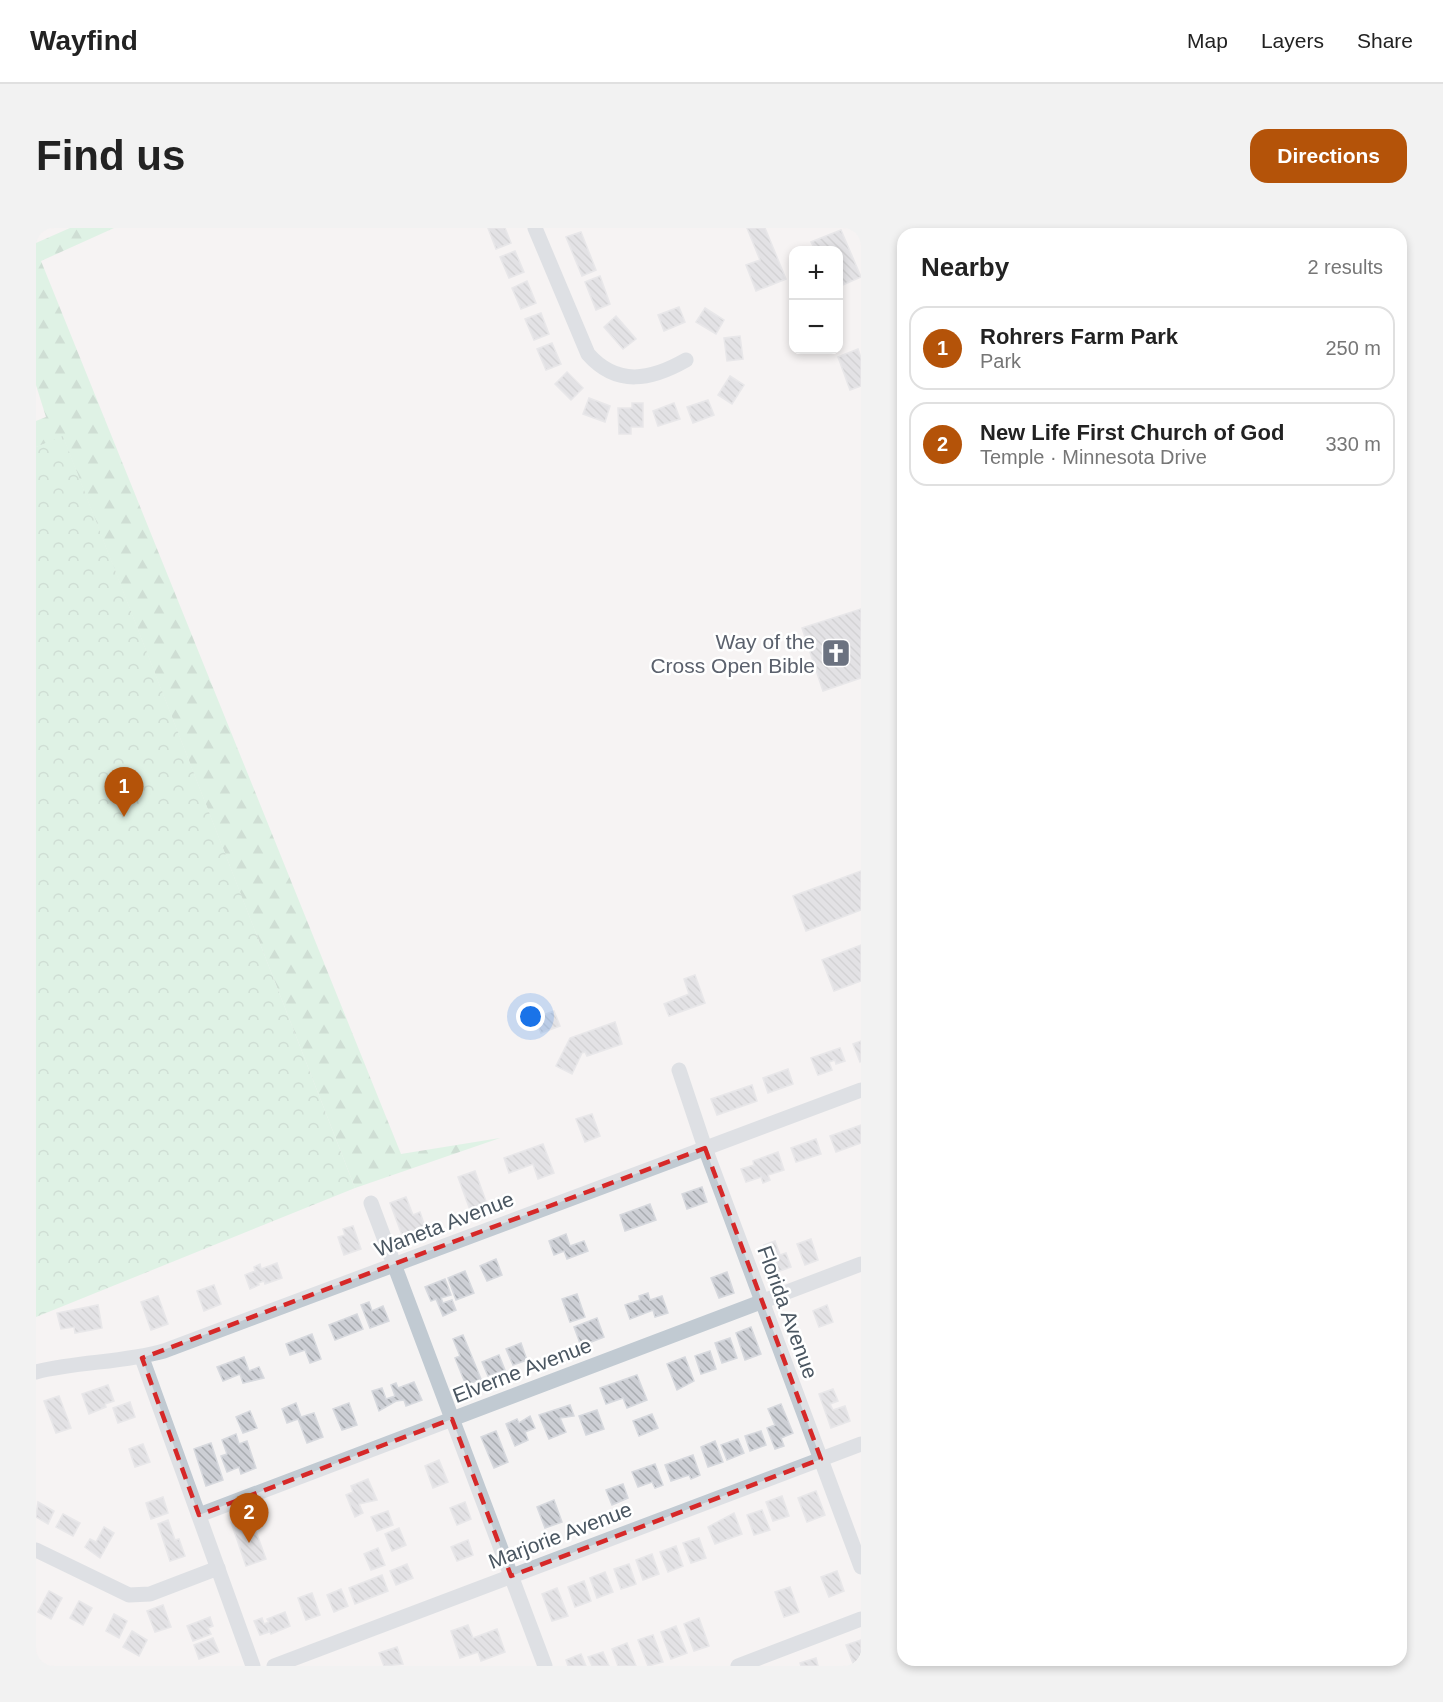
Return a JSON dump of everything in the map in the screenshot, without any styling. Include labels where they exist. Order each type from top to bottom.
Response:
[{"type":"street","points":[[535,228],[588,354],[596,363],[609,372],[629,377],[659,373],[686,360]]},
{"type":"street","name":"Florida Avenue","points":[[679,1070],[705,1148],[861,1567]]},
{"type":"street","name":"Waneta Avenue","points":[[36,1372],[85,1362],[142,1358],[861,1089]]},
{"type":"street","points":[[371,1203],[545,1666]]},
{"type":"street","name":"Elverne Avenue","points":[[199,1515],[861,1264]]},
{"type":"street","points":[[142,1358],[254,1666]]},
{"type":"street","name":"Marjorie Avenue","points":[[273,1666],[861,1444]]},
{"type":"street","points":[[36,1550],[129,1595],[150,1594],[218,1568]]},
{"type":"street","points":[[738,1666],[861,1619]]},
{"type":"highlighted area","points":[[705,1148],[821,1459],[511,1576],[452,1419],[199,1515],[142,1358]]},
{"type":"green space","points":[[70,228],[114,228],[41,261],[401,1154],[500,1138],[355,1188],[63,437],[36,447],[36,421],[46,417],[36,385],[36,243]]},
{"type":"green space","points":[[63,436],[355,1188],[36,1317],[36,447]]},
{"type":"building","points":[[488,228],[505,228],[511,243],[496,249]]},
{"type":"building","points":[[747,228],[765,228],[786,279],[756,291],[746,265],[760,260]]},
{"type":"building","points":[[841,230],[861,277],[843,285],[843,246],[813,246],[811,242]]},
{"type":"building","points":[[581,232],[596,270],[582,276],[566,237]]},
{"type":"building","points":[[515,251],[524,272],[509,278],[500,257]]},
{"type":"building","points":[[600,276],[610,304],[596,310],[585,282]]},
{"type":"building","points":[[527,281],[536,303],[521,309],[512,288]]},
{"type":"building","points":[[679,307],[685,322],[664,331],[658,315]]},
{"type":"building","points":[[705,308],[724,320],[716,334],[696,322]]},
{"type":"building","points":[[541,313],[549,334],[534,340],[525,319]]},
{"type":"building","points":[[616,316],[636,339],[623,349],[604,327]]},
{"type":"building","points":[[740,336],[743,359],[727,361],[724,338]]},
{"type":"building","points":[[552,343],[561,364],[546,370],[537,349]]},
{"type":"building","points":[[858,349],[861,358],[861,386],[850,390],[838,357]]},
{"type":"building","points":[[567,372],[583,388],[571,400],[555,384]]},
{"type":"building","points":[[730,376],[744,385],[732,404],[718,395]]},
{"type":"building","points":[[589,398],[610,406],[605,422],[583,414]]},
{"type":"building","points":[[708,400],[714,415],[693,423],[687,407]]},
{"type":"building","points":[[632,403],[643,403],[643,427],[631,427],[631,434],[619,434],[618,408],[632,408]]},
{"type":"building","points":[[674,403],[680,419],[658,426],[653,411]]},
{"type":"building","name":"Way of the Cross Open Bible","points":[[861,609],[861,678],[823,691],[802,628]]},
{"type":"building","points":[[861,871],[861,910],[806,931],[793,896]]},
{"type":"building","points":[[861,945],[861,981],[834,991],[822,960]]},
{"type":"building","points":[[695,975],[705,1003],[669,1016],[664,1004],[689,994],[684,979]]},
{"type":"building","points":[[554,1011],[560,1026],[541,1033],[535,1018]]},
{"type":"building","points":[[615,1022],[622,1044],[587,1056],[585,1052],[582,1053],[572,1074],[556,1066],[570,1038]]},
{"type":"building","points":[[861,1041],[861,1061],[860,1062],[853,1044]]},
{"type":"building","points":[[840,1048],[845,1061],[836,1064],[835,1060],[829,1062],[832,1070],[818,1075],[811,1058]]},
{"type":"building","points":[[788,1069],[793,1084],[768,1093],[763,1078]]},
{"type":"building","points":[[752,1085],[757,1101],[717,1115],[711,1099]]},
{"type":"building","points":[[592,1114],[600,1136],[585,1142],[576,1119]]},
{"type":"building","points":[[861,1125],[861,1143],[836,1152],[830,1136]]},
{"type":"building","points":[[816,1139],[821,1154],[796,1162],[791,1148]]},
{"type":"building","points":[[543,1144],[554,1173],[538,1179],[533,1164],[509,1173],[504,1158]]},
{"type":"building","points":[[778,1152],[784,1170],[768,1175],[770,1180],[763,1183],[761,1177],[746,1182],[741,1169],[754,1165],[753,1161]]},
{"type":"building","points":[[475,1171],[487,1204],[470,1210],[458,1177]]},
{"type":"building","points":[[702,1187],[707,1202],[687,1209],[682,1194]]},
{"type":"building","points":[[406,1197],[413,1215],[420,1212],[425,1227],[402,1235],[390,1203]]},
{"type":"building","points":[[650,1204],[656,1220],[625,1231],[620,1215]]},
{"type":"building","points":[[353,1226],[361,1249],[344,1255],[338,1237],[345,1235],[343,1229]]},
{"type":"building","points":[[566,1234],[570,1246],[584,1241],[588,1251],[567,1259],[564,1251],[554,1255],[549,1241]]},
{"type":"building","points":[[811,1239],[818,1260],[805,1265],[797,1244]]},
{"type":"building","points":[[775,1241],[780,1255],[786,1253],[791,1267],[774,1273],[771,1255],[768,1256],[764,1245]]},
{"type":"building","points":[[496,1259],[502,1275],[487,1281],[480,1266]]},
{"type":"building","points":[[277,1263],[282,1278],[265,1284],[264,1281],[258,1283],[259,1285],[250,1289],[245,1275],[255,1271],[254,1267],[260,1264],[261,1269]]},
{"type":"building","points":[[465,1271],[474,1293],[456,1300],[448,1278]]},
{"type":"building","points":[[727,1272],[734,1293],[719,1298],[711,1278]]},
{"type":"building","points":[[445,1279],[451,1295],[441,1298],[443,1303],[452,1300],[456,1310],[443,1316],[436,1299],[431,1301],[425,1287]]},
{"type":"building","points":[[214,1285],[221,1304],[204,1311],[197,1291]]},
{"type":"building","points":[[648,1293],[650,1300],[662,1296],[668,1313],[655,1317],[653,1310],[630,1319],[625,1305],[640,1300],[639,1296]]},
{"type":"building","points":[[577,1294],[585,1317],[570,1322],[562,1299]]},
{"type":"building","points":[[158,1296],[168,1324],[151,1330],[141,1302]]},
{"type":"building","points":[[369,1302],[372,1311],[383,1306],[389,1321],[370,1328],[361,1305]]},
{"type":"building","points":[[98,1305],[102,1328],[75,1333],[74,1327],[61,1329],[57,1313]]},
{"type":"building","points":[[827,1305],[833,1322],[819,1327],[813,1311]]},
{"type":"building","points":[[357,1314],[363,1329],[335,1340],[329,1325]]},
{"type":"building","points":[[597,1318],[604,1337],[581,1346],[574,1327]]},
{"type":"building","points":[[751,1327],[761,1354],[745,1360],[736,1333]]},
{"type":"building","points":[[312,1334],[321,1359],[310,1363],[305,1350],[290,1355],[286,1344]]},
{"type":"building","points":[[463,1335],[481,1379],[466,1385],[455,1358],[460,1356],[453,1339]]},
{"type":"building","points":[[730,1338],[737,1358],[722,1363],[715,1343]]},
{"type":"building","points":[[521,1343],[527,1360],[513,1365],[506,1349]]},
{"type":"building","points":[[710,1351],[716,1369],[701,1374],[695,1356]]},
{"type":"building","points":[[499,1355],[505,1370],[488,1376],[482,1362]]},
{"type":"building","points":[[244,1357],[249,1371],[259,1367],[264,1378],[243,1383],[240,1374],[223,1381],[217,1367]]},
{"type":"building","points":[[685,1357],[694,1381],[677,1390],[667,1364]]},
{"type":"building","points":[[637,1375],[647,1400],[627,1408],[623,1398],[606,1404],[600,1388]]},
{"type":"building","points":[[414,1382],[422,1400],[406,1406],[404,1400],[396,1401],[379,1411],[372,1391],[382,1388],[386,1399],[395,1396],[391,1385],[396,1383],[398,1388]]},
{"type":"building","points":[[108,1385],[114,1401],[89,1414],[82,1394]]},
{"type":"building","points":[[833,1389],[838,1401],[830,1404],[833,1410],[845,1406],[850,1421],[831,1428],[819,1394]]},
{"type":"building","points":[[59,1396],[71,1428],[56,1433],[44,1401]]},
{"type":"building","points":[[130,1402],[135,1417],[118,1423],[113,1408]]},
{"type":"building","points":[[296,1403],[301,1417],[314,1413],[323,1437],[307,1443],[298,1419],[287,1423],[282,1409]]},
{"type":"building","points":[[349,1403],[357,1425],[342,1430],[333,1409]]},
{"type":"building","points":[[781,1404],[793,1433],[781,1438],[784,1446],[775,1449],[767,1428],[775,1425],[768,1409]]},
{"type":"building","points":[[570,1405],[574,1416],[560,1418],[566,1432],[549,1439],[539,1415]]},
{"type":"building","points":[[597,1410],[604,1429],[586,1435],[579,1416]]},
{"type":"building","points":[[250,1411],[257,1428],[243,1433],[236,1417]]},
{"type":"building","points":[[652,1414],[658,1428],[639,1436],[633,1421]]},
{"type":"building","points":[[530,1416],[535,1428],[525,1432],[528,1440],[515,1446],[506,1424],[517,1419],[519,1423]]},
{"type":"building","points":[[496,1431],[508,1462],[494,1468],[481,1437]]},
{"type":"building","points":[[761,1431],[766,1445],[750,1451],[745,1436]]},
{"type":"building","points":[[236,1434],[239,1444],[247,1441],[256,1468],[241,1474],[239,1467],[227,1472],[221,1456],[227,1454],[222,1440]]},
{"type":"building","points":[[738,1439],[744,1453],[727,1460],[721,1445]]},
{"type":"building","points":[[715,1441],[723,1462],[708,1467],[701,1447]]},
{"type":"building","points":[[211,1443],[223,1480],[206,1486],[194,1449]]},
{"type":"building","points":[[143,1444],[150,1462],[135,1467],[129,1449]]},
{"type":"building","points":[[693,1455],[700,1475],[691,1479],[689,1475],[671,1481],[665,1465]]},
{"type":"building","points":[[439,1460],[448,1482],[433,1488],[425,1466]]},
{"type":"building","points":[[655,1464],[663,1485],[655,1488],[652,1482],[638,1487],[632,1472]]},
{"type":"building","points":[[368,1479],[377,1500],[359,1504],[363,1513],[355,1517],[346,1495],[353,1492],[351,1486]]},
{"type":"building","points":[[623,1484],[628,1498],[612,1505],[606,1490]]},
{"type":"building","points":[[816,1491],[825,1515],[807,1522],[798,1498]]},
{"type":"building","points":[[782,1496],[789,1516],[773,1521],[766,1502]]},
{"type":"building","points":[[163,1497],[168,1513],[151,1519],[146,1503]]},
{"type":"building","points":[[554,1500],[562,1522],[545,1528],[537,1507]]},
{"type":"building","points":[[38,1502],[54,1511],[48,1524],[36,1517]]},
{"type":"building","points":[[465,1502],[471,1519],[457,1525],[450,1508]]},
{"type":"building","points":[[762,1510],[770,1530],[754,1535],[747,1515]]},
{"type":"building","points":[[388,1511],[393,1525],[377,1531],[371,1517]]},
{"type":"building","points":[[734,1513],[742,1534],[715,1544],[708,1527]]},
{"type":"building","points":[[63,1514],[80,1523],[73,1536],[56,1527]]},
{"type":"building","points":[[255,1514],[259,1525],[254,1526],[266,1559],[246,1566],[231,1522]]},
{"type":"building","points":[[168,1520],[175,1540],[179,1539],[185,1556],[170,1561],[158,1524]]},
{"type":"building","points":[[104,1527],[114,1533],[100,1558],[85,1547],[90,1539],[96,1542]]},
{"type":"building","points":[[399,1528],[406,1545],[392,1551],[385,1534]]},
{"type":"building","points":[[699,1538],[706,1558],[691,1563],[683,1543]]},
{"type":"building","points":[[468,1540],[473,1555],[457,1561],[451,1547]]},
{"type":"building","points":[[676,1546],[683,1566],[668,1572],[660,1552]]},
{"type":"building","points":[[378,1548],[385,1565],[371,1570],[364,1554]]},
{"type":"building","points":[[652,1554],[659,1574],[643,1580],[636,1560]]},
{"type":"building","points":[[407,1564],[413,1578],[396,1585],[390,1571]]},
{"type":"building","points":[[629,1564],[636,1584],[621,1589],[614,1569]]},
{"type":"building","points":[[837,1571],[844,1591],[829,1597],[821,1577]]},
{"type":"building","points":[[605,1572],[613,1592],[597,1598],[590,1578]]},
{"type":"building","points":[[382,1575],[388,1591],[355,1604],[349,1588]]},
{"type":"building","points":[[584,1581],[591,1601],[575,1607],[568,1587]]},
{"type":"building","points":[[790,1587],[799,1612],[784,1617],[775,1592]]},
{"type":"building","points":[[557,1588],[568,1616],[552,1621],[542,1594]]},
{"type":"building","points":[[341,1589],[348,1606],[334,1612],[327,1595]]},
{"type":"building","points":[[49,1591],[62,1598],[51,1619],[38,1612]]},
{"type":"building","points":[[312,1593],[320,1615],[306,1620],[298,1598]]},
{"type":"building","points":[[79,1601],[92,1608],[83,1625],[70,1618]]},
{"type":"building","points":[[163,1605],[171,1627],[155,1632],[147,1611]]},
{"type":"building","points":[[285,1612],[290,1626],[271,1634],[268,1628],[269,1632],[260,1635],[254,1621],[262,1618],[264,1624],[269,1622],[267,1619]]},
{"type":"building","points":[[114,1614],[127,1621],[119,1638],[106,1631]]},
{"type":"building","points":[[210,1617],[213,1626],[208,1628],[211,1634],[193,1641],[187,1626]]},
{"type":"building","points":[[699,1618],[709,1646],[694,1651],[684,1624]]},
{"type":"building","points":[[468,1625],[473,1638],[497,1629],[505,1652],[481,1661],[478,1652],[460,1658],[451,1631]]},
{"type":"building","points":[[676,1626],[687,1653],[671,1659],[661,1632]]},
{"type":"building","points":[[132,1631],[147,1640],[139,1656],[123,1647]]},
{"type":"building","points":[[653,1635],[663,1662],[648,1666],[638,1640]]},
{"type":"building","points":[[213,1638],[219,1652],[199,1659],[194,1645]]},
{"type":"building","points":[[861,1640],[861,1666],[854,1666],[846,1645]]},
{"type":"building","points":[[627,1643],[636,1666],[618,1666],[612,1649]]},
{"type":"building","points":[[397,1647],[403,1664],[384,1666],[379,1653]]},
{"type":"building","points":[[603,1652],[609,1666],[592,1666],[588,1657]]},
{"type":"building","points":[[581,1654],[586,1666],[568,1666],[566,1660]]},
{"type":"building","points":[[816,1658],[818,1666],[801,1666],[800,1663]]},
{"type":"place","name":"Way of the Cross Open Bible","points":[[836,653]]},
{"type":"place","name":"Rohrers Farm Park","points":[[124,817]]},
{"type":"place","name":"New Life First Church of God","points":[[249,1543]]}]
